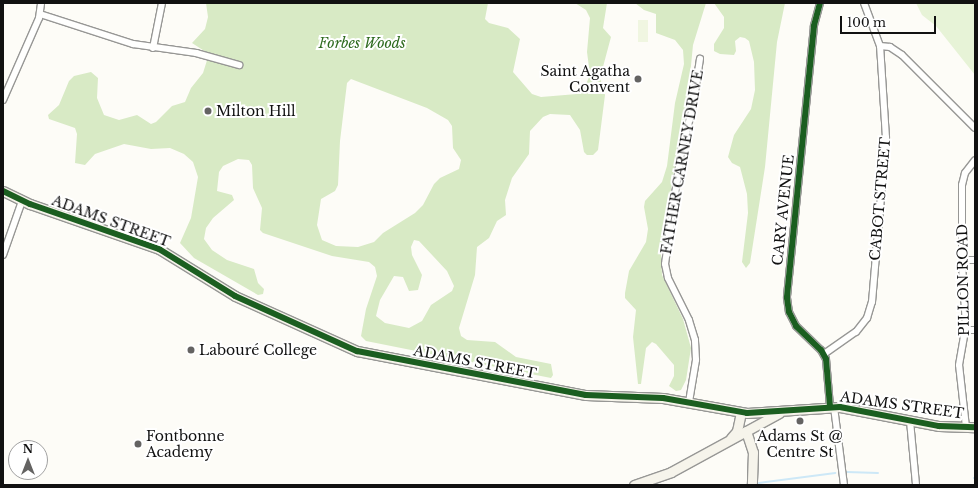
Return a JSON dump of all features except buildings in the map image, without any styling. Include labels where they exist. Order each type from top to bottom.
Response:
[{"type":"main road","name":"ADAMS STREET","points":[[3,191],[22,201],[159,249],[235,296],[357,352],[462,369],[571,393],[599,396],[649,397],[689,402],[741,412],[789,411],[832,407],[910,421],[970,427]]},
{"type":"main road","points":[[634,485],[671,472],[729,439],[789,411]]},
{"type":"main road","points":[[729,439],[737,431],[741,412]]},
{"type":"main road","points":[[746,431],[753,452],[752,485]]},
{"type":"street","points":[[3,100],[40,14],[41,3]]},
{"type":"street","points":[[153,48],[162,3]]},
{"type":"street","name":"CARY AVENUE","points":[[820,3],[814,26],[787,298],[790,312],[796,326],[824,354]]},
{"type":"street","name":"CABOT STREET","points":[[824,354],[856,332],[866,318],[872,302],[886,152],[880,46],[864,3]]},
{"type":"street","points":[[40,14],[127,42],[153,48],[196,53],[239,65]]},
{"type":"street","points":[[880,46],[890,47],[902,55],[975,128]]},
{"type":"street","name":"FATHER CARNEY DRIVE","points":[[689,402],[696,360],[695,340],[689,320],[668,278],[665,264],[682,146],[692,111],[700,59]]},
{"type":"street","name":"PILLON ROAD","points":[[970,427],[959,365],[966,330],[962,260],[962,181],[967,169],[975,160]]},
{"type":"street","points":[[3,255],[22,201]]},
{"type":"street","points":[[962,260],[975,260]]},
{"type":"street","points":[[966,330],[975,330]]},
{"type":"street","points":[[824,354],[828,368],[832,407],[844,485]]},
{"type":"street","points":[[910,421],[916,485]]},
{"type":"green space","name":"Forbes Woods","points":[[206,3],[488,3],[485,19],[489,23],[508,28],[520,39],[513,72],[532,94],[541,97],[577,94],[583,91],[590,75],[587,52],[590,18],[586,10],[575,3],[607,3],[603,28],[611,37],[600,78],[605,95],[598,150],[593,155],[587,155],[584,152],[580,130],[570,115],[550,114],[543,117],[530,131],[529,154],[512,178],[505,200],[506,215],[497,221],[489,238],[477,247],[475,275],[459,328],[461,336],[467,340],[495,342],[516,357],[551,364],[553,375],[551,378],[366,341],[361,336],[366,309],[377,276],[375,267],[369,262],[332,256],[263,233],[260,230],[262,208],[253,188],[252,165],[249,160],[238,159],[223,166],[219,172],[217,191],[232,195],[234,200],[213,218],[206,228],[204,239],[212,250],[227,260],[254,269],[258,283],[264,289],[263,294],[258,295],[194,258],[180,243],[191,218],[198,177],[193,162],[184,154],[170,148],[151,149],[124,144],[95,154],[85,165],[75,163],[77,134],[75,128],[49,119],[48,115],[59,105],[69,81],[74,76],[91,72],[98,78],[97,98],[104,115],[119,120],[137,115],[151,124],[156,122],[172,106],[185,102],[191,88],[203,73],[209,54],[192,43],[205,29],[208,17]],"holes":[[[351,79],[427,108],[448,120],[452,126],[453,148],[461,160],[459,169],[440,178],[434,184],[423,205],[415,213],[383,233],[374,242],[358,247],[336,246],[322,240],[317,225],[321,199],[335,191],[338,185],[340,141],[347,83]],[[414,240],[419,241],[447,271],[454,286],[452,291],[431,305],[422,321],[409,328],[385,323],[376,316],[380,300],[394,276],[403,277],[409,291],[418,290],[422,275],[412,255],[411,247]]]},
{"type":"green space","points":[[635,3],[706,3],[693,45],[686,117],[678,145],[661,254],[662,275],[683,319],[691,348],[686,380],[681,390],[676,391],[669,386],[674,376],[674,365],[656,344],[652,342],[646,348],[641,384],[638,384],[633,337],[636,310],[625,298],[625,293],[629,271],[646,242],[648,229],[644,207],[645,201],[662,182],[667,166],[675,103],[684,64],[683,50],[675,40],[656,33],[656,14],[644,10]]},
{"type":"green space","points":[[714,3],[785,3],[777,42],[765,167],[750,263],[746,268],[742,262],[748,213],[747,194],[740,167],[732,163],[728,157],[734,135],[751,109],[755,90],[754,62],[749,41],[745,38],[740,37],[735,41],[736,51],[734,55],[720,54],[714,51],[714,44],[724,28],[724,17]]},
{"type":"green space","points":[[916,3],[975,3],[975,75],[936,26],[922,15]]},
{"type":"green space","points":[[638,20],[648,20],[648,42],[638,42]]},
{"type":"waterway","points":[[847,472],[878,473]]},
{"type":"waterway","points":[[759,483],[835,473]]},
{"type":"cycle path","points":[[820,3],[814,26],[787,298],[789,312],[796,326],[821,350],[826,359],[830,407]]},
{"type":"cycle path","points":[[3,191],[30,204],[159,249],[235,296],[357,351],[586,395],[663,398],[747,413],[840,407],[939,426],[975,427]]},
{"type":"place","name":"Saint Agatha Convent","points":[[638,79]]},
{"type":"place","name":"Milton Hill","points":[[208,111]]},
{"type":"place","name":"Labouré College","points":[[191,350]]},
{"type":"place","name":"Adams St @ Centre St","points":[[800,421]]},
{"type":"place","name":"Fontbonne Academy","points":[[138,444]]}]
